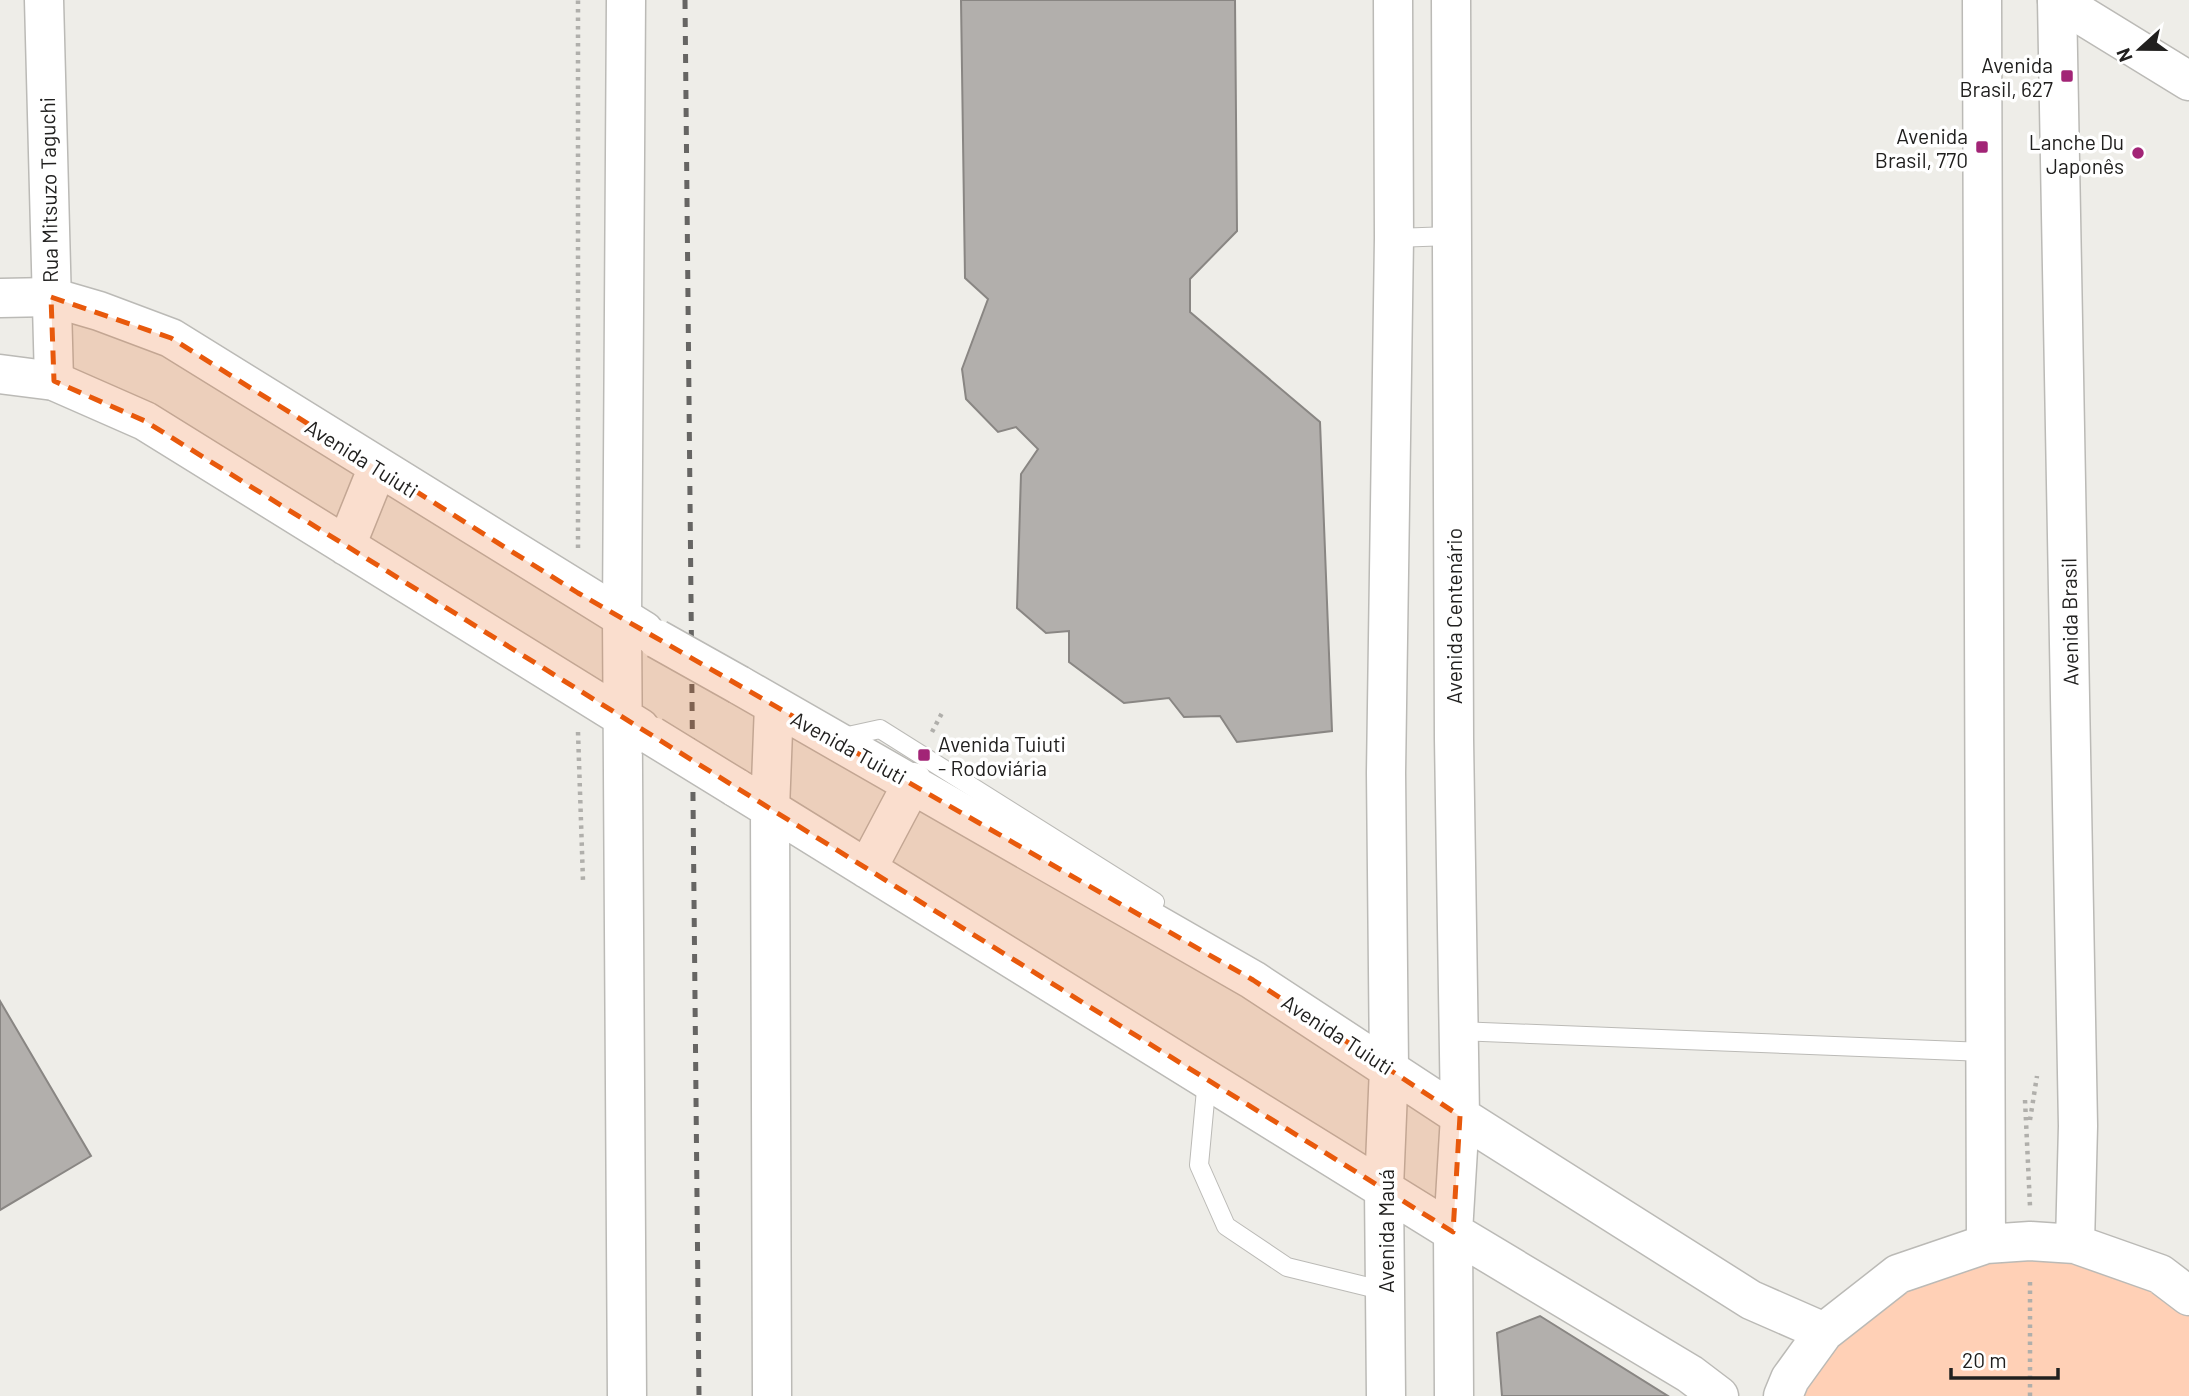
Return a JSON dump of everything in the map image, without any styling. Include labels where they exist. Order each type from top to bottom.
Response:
[{"type":"main road","name":"Rua Mitsuzo Taguchi","points":[[44,0],[54,381]]},
{"type":"main road","points":[[626,0],[622,618],[637,727],[627,1396]]},
{"type":"main road","points":[[1389,1067],[1386,774],[1394,238],[1393,0]]},
{"type":"main road","name":"Avenida Centenário","points":[[1451,0],[1460,1116],[1453,1232]]},
{"type":"main road","points":[[1982,0],[1986,1244]]},
{"type":"main road","points":[[2057,0],[2189,81]]},
{"type":"main road","name":"Avenida Brasil","points":[[2057,0],[2078,1126],[2075,1244]]},
{"type":"main road","name":"Avenida Tuiuti","points":[[0,298],[51,298],[99,311],[171,338],[657,639],[913,782],[1253,980],[1460,1116],[1751,1300],[1825,1332]]},
{"type":"main road","points":[[0,374],[54,381],[145,421],[1453,1232],[1690,1374],[1719,1396]]},
{"type":"main road","points":[[346,546],[377,468]]},
{"type":"main road","points":[[772,1396],[770,809],[774,705]]},
{"type":"main road","points":[[867,869],[913,782]]},
{"type":"main road","name":"Avenida Mauá","points":[[1387,1396],[1384,1188],[1389,1067]]},
{"type":"main road","points":[[1453,1232],[1454,1396]]},
{"type":"main road","points":[[1783,1396],[1790,1379],[1825,1332],[1898,1274],[1986,1244],[2030,1241],[2075,1244],[2160,1274],[2189,1296]]},
{"type":"lane","points":[[1394,238],[1451,236]]},
{"type":"lane","points":[[836,739],[880,729],[1212,938],[1253,980]]},
{"type":"lane","points":[[1458,1031],[1985,1052]]},
{"type":"lane","points":[[1207,1079],[1199,1165],[1226,1226],[1287,1267],[1385,1290]]},
{"type":"path","points":[[1986,1129],[2078,1126]]},
{"type":"highlighted area","points":[[51,297],[171,338],[578,593],[1253,980],[1460,1116],[1453,1232],[145,421],[54,381]]},
{"type":"shaded area","points":[[2030,1241],[2189,1296],[2189,1396],[1783,1396],[1898,1274]]},
{"type":"building","points":[[961,0],[1235,0],[1237,231],[1190,279],[1190,312],[1320,422],[1332,731],[1237,742],[1220,716],[1184,717],[1169,698],[1124,703],[1069,662],[1069,631],[1046,633],[1017,608],[1021,474],[1038,449],[1016,427],[998,432],[966,399],[962,369],[988,299],[965,278]]},
{"type":"building","points":[[0,1001],[91,1156],[0,1210]]},
{"type":"building","points":[[1540,1316],[1668,1396],[1502,1396],[1497,1333]]},
{"type":"railway","points":[[685,0],[699,1396]]},
{"type":"place","name":"Avenida Brasil, 627","points":[[2067,76]]},
{"type":"place","name":"Avenida Brasil, 770","points":[[1982,147]]},
{"type":"place","name":"Lanche Du Japonês","points":[[2138,153]]},
{"type":"place","name":"Avenida Tuiuti - Rodoviária","points":[[924,755]]}]
